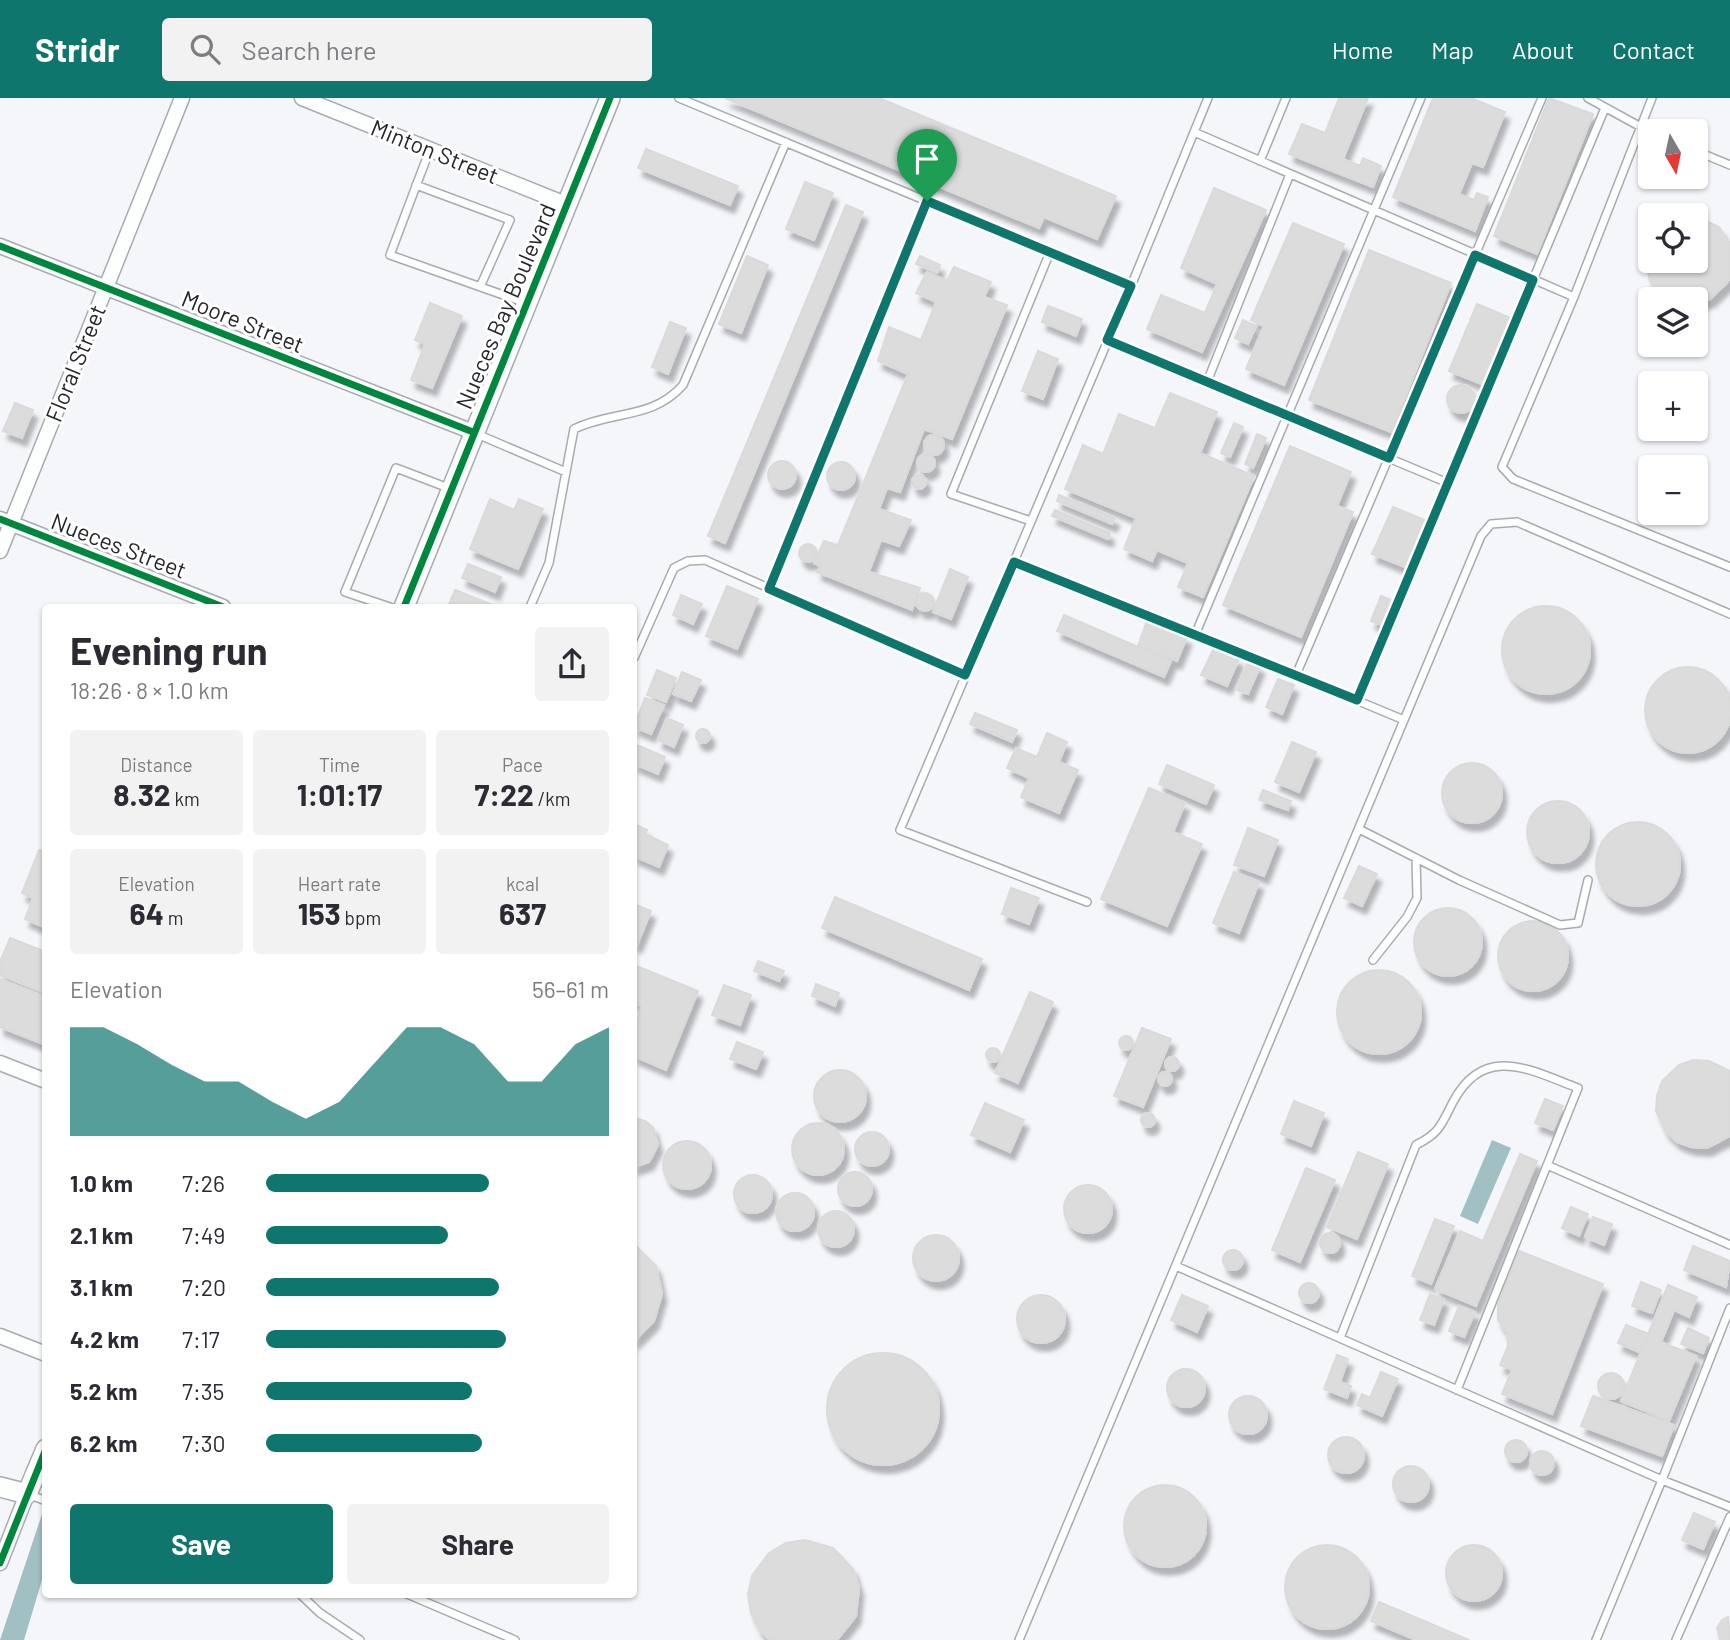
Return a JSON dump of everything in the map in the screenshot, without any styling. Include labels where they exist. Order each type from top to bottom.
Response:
[{"type":"street","name":"Floral Street","points":[[0,551],[5,522],[106,287],[182,98]]},
{"type":"street","name":"Minton Street","points":[[302,98],[568,205]]},
{"type":"street","name":"Nueces Bay Boulevard","points":[[405,604],[610,98]]},
{"type":"street","name":"Moore Street","points":[[0,246],[473,432]]},
{"type":"street","name":"Nueces Street","points":[[5,522],[215,604]]},
{"type":"street","points":[[0,1063],[42,1079]]},
{"type":"street","points":[[0,1336],[42,1352]]},
{"type":"street","points":[[0,1563],[38,1498],[42,1474]]},
{"type":"street","points":[[0,1487],[38,1498]]},
{"type":"lane","points":[[679,98],[1131,286]]},
{"type":"lane","points":[[1087,902],[900,830],[1209,98]]},
{"type":"lane","points":[[1260,161],[1286,98]]},
{"type":"lane","points":[[1195,635],[1421,98]]},
{"type":"lane","points":[[1296,675],[1542,98]]},
{"type":"lane","points":[[1588,98],[1638,127]]},
{"type":"lane","points":[[1644,119],[1652,98]]},
{"type":"lane","points":[[1357,700],[1605,108]]},
{"type":"lane","points":[[1194,132],[1574,297]]},
{"type":"lane","points":[[1638,133],[1574,297],[1502,467],[1513,479],[1730,568]]},
{"type":"lane","points":[[531,604],[549,563],[574,429],[595,419],[640,412],[668,401],[682,386],[786,142]]},
{"type":"lane","points":[[430,149],[390,255],[527,303]]},
{"type":"lane","points":[[1708,156],[1730,165]]},
{"type":"lane","points":[[1208,382],[1290,174]]},
{"type":"lane","points":[[416,185],[510,220],[480,287]]},
{"type":"lane","points":[[769,589],[927,201]]},
{"type":"lane","points":[[1031,521],[951,494],[1050,252]]},
{"type":"lane","points":[[1107,340],[1448,483]]},
{"type":"lane","points":[[473,432],[566,472]]},
{"type":"lane","points":[[381,604],[345,592],[396,468],[451,489]]},
{"type":"lane","points":[[1019,1640],[1481,536],[1491,524],[1517,522],[1730,614]]},
{"type":"lane","points":[[637,651],[674,568],[688,561],[705,560],[965,675]]},
{"type":"lane","points":[[1014,562],[1404,720]]},
{"type":"lane","points":[[1359,829],[1560,925],[1578,923],[1588,880]]},
{"type":"lane","points":[[1373,960],[1407,917],[1417,898],[1416,858]]},
{"type":"lane","points":[[1340,1338],[1416,1145],[1435,1136],[1461,1085],[1477,1072],[1512,1065],[1578,1088],[1457,1390]]},
{"type":"lane","points":[[1547,1165],[1730,1245]]},
{"type":"lane","points":[[1176,1266],[1662,1480],[1730,1507]]},
{"type":"lane","points":[[1596,1640],[1730,1308]]},
{"type":"lane","points":[[1675,1640],[1730,1517]]},
{"type":"lane","points":[[304,1598],[320,1613],[360,1640]]},
{"type":"lane","points":[[416,1598],[515,1640]]},
{"type":"water","points":[[1492,1140],[1511,1148],[1478,1224],[1460,1216]]},
{"type":"water","points":[[42,1514],[42,1580],[24,1640],[0,1640]]},
{"type":"building","points":[[725,98],[879,98],[1116,196],[1097,239],[1044,217],[1039,228]]},
{"type":"building","points":[[1339,98],[1368,98],[1343,159],[1360,166],[1363,158],[1381,166],[1373,187],[1289,154],[1302,124],[1325,133]]},
{"type":"building","points":[[1433,98],[1471,98],[1505,112],[1483,167],[1472,163],[1459,194],[1474,200],[1477,193],[1488,197],[1475,231],[1393,197]]},
{"type":"building","points":[[1549,98],[1593,114],[1537,254],[1494,236]]},
{"type":"building","points":[[646,149],[738,186],[730,205],[638,168]]},
{"type":"building","points":[[805,182],[833,193],[814,240],[786,229]]},
{"type":"building","points":[[1214,188],[1266,210],[1202,352],[1147,329],[1161,295],[1205,313],[1217,284],[1181,268]]},
{"type":"building","points":[[846,205],[863,212],[725,543],[708,536]]},
{"type":"building","points":[[1708,222],[1719,227],[1730,243],[1730,277],[1710,299],[1708,287],[1655,287],[1648,273],[1708,273]]},
{"type":"building","points":[[1293,223],[1344,244],[1284,385],[1246,369],[1264,326],[1251,320]]},
{"type":"building","points":[[1369,250],[1451,283],[1391,432],[1309,400]]},
{"type":"building","points":[[747,256],[768,265],[741,333],[719,324]]},
{"type":"building","points":[[920,256],[940,265],[937,273],[916,264]]},
{"type":"building","points":[[954,267],[991,282],[984,297],[1007,305],[952,439],[924,429],[900,492],[887,488],[879,509],[911,520],[899,546],[881,540],[869,572],[920,588],[912,610],[817,572],[820,566],[814,563],[824,541],[838,545],[908,374],[878,361],[889,327],[921,340],[936,302],[916,293],[927,272],[947,281]]},
{"type":"building","points":[[430,303],[462,316],[432,388],[411,380],[425,344],[415,340]]},
{"type":"building","points":[[1477,304],[1511,318],[1484,385],[1449,371]]},
{"type":"building","points":[[1048,306],[1082,319],[1076,336],[1042,322]]},
{"type":"building","points":[[1243,320],[1256,326],[1248,344],[1235,338]]},
{"type":"building","points":[[670,322],[686,328],[668,374],[652,367]]},
{"type":"building","points":[[1038,351],[1058,359],[1043,399],[1022,391]]},
{"type":"building","points":[[1461,385],[1471,389],[1475,399],[1471,409],[1461,413],[1451,409],[1447,399],[1451,389]]},
{"type":"building","points":[[1170,393],[1217,412],[1200,453],[1254,476],[1203,597],[1178,587],[1188,563],[1157,550],[1152,561],[1124,549],[1136,518],[1065,489],[1083,445],[1103,454],[1119,414],[1155,428]]},
{"type":"building","points":[[15,403],[33,410],[22,438],[3,431]]},
{"type":"building","points":[[1234,423],[1243,427],[1230,457],[1221,453]]},
{"type":"building","points":[[1257,434],[1266,438],[1253,468],[1245,464]]},
{"type":"building","points":[[934,435],[941,438],[944,445],[941,452],[934,455],[927,452],[924,445],[927,438]]},
{"type":"building","points":[[1290,446],[1351,472],[1337,506],[1353,512],[1301,637],[1223,605]]},
{"type":"building","points":[[926,454],[932,457],[935,463],[932,469],[926,472],[920,469],[917,463],[920,457]]},
{"type":"building","points":[[782,461],[792,465],[796,475],[792,485],[782,489],[772,485],[768,475],[772,465]]},
{"type":"building","points":[[841,462],[851,466],[855,476],[851,486],[841,490],[831,486],[827,476],[831,466]]},
{"type":"building","points":[[919,475],[924,477],[924,487],[919,489],[914,487],[912,482],[914,477]]},
{"type":"building","points":[[1059,495],[1115,518],[1112,524],[1057,501]]},
{"type":"building","points":[[490,499],[514,510],[519,499],[543,509],[518,569],[470,549]]},
{"type":"building","points":[[1393,507],[1427,521],[1407,568],[1372,554]]},
{"type":"building","points":[[1055,510],[1110,533],[1108,539],[1052,516]]},
{"type":"building","points":[[808,544],[814,547],[817,553],[814,559],[808,562],[802,559],[799,553],[802,547]]},
{"type":"building","points":[[468,564],[501,577],[495,592],[462,578]]},
{"type":"building","points":[[950,569],[968,577],[951,619],[933,612]]},
{"type":"building","points":[[727,586],[758,599],[737,649],[706,636]]},
{"type":"building","points":[[455,590],[490,604],[449,604]]},
{"type":"building","points":[[925,593],[931,596],[934,602],[931,608],[925,611],[919,608],[916,602],[919,596]]},
{"type":"building","points":[[681,595],[702,604],[693,624],[673,615]]},
{"type":"building","points":[[1381,596],[1394,601],[1384,626],[1371,621]]},
{"type":"building","points":[[1546,606],[1571,613],[1583,625],[1590,650],[1583,675],[1571,687],[1546,694],[1521,687],[1509,675],[1502,650],[1509,625],[1521,613]]},
{"type":"building","points":[[1064,615],[1171,661],[1164,677],[1057,631]]},
{"type":"building","points":[[1147,621],[1187,637],[1177,661],[1138,646]]},
{"type":"building","points":[[1214,648],[1239,659],[1227,686],[1201,675]]},
{"type":"building","points":[[1248,661],[1260,666],[1248,694],[1237,690]]},
{"type":"building","points":[[1680,667],[1696,667],[1719,679],[1728,693],[1731,710],[1728,727],[1719,741],[1696,753],[1680,753],[1664,746],[1652,734],[1645,718],[1645,702],[1652,686],[1664,674]]},
{"type":"building","points":[[657,670],[676,678],[666,702],[647,695]]},
{"type":"building","points":[[682,672],[701,680],[691,701],[673,694]]},
{"type":"building","points":[[1278,679],[1294,685],[1282,714],[1266,707]]},
{"type":"building","points":[[645,698],[664,705],[651,734],[637,728],[637,719]]},
{"type":"building","points":[[975,713],[1017,730],[1012,742],[970,724]]},
{"type":"building","points":[[667,718],[683,725],[674,747],[658,740]]},
{"type":"building","points":[[700,729],[706,729],[710,736],[706,743],[700,743],[696,739],[696,733]]},
{"type":"building","points":[[1047,733],[1067,742],[1059,762],[1078,770],[1059,813],[1021,797],[1029,778],[1007,768],[1016,748],[1037,757]]},
{"type":"building","points":[[1292,742],[1316,752],[1299,792],[1275,782]]},
{"type":"building","points":[[637,745],[665,757],[658,774],[637,765]]},
{"type":"building","points":[[1472,763],[1489,768],[1497,776],[1502,793],[1497,810],[1489,818],[1472,823],[1455,818],[1447,810],[1442,793],[1447,776],[1455,768]]},
{"type":"building","points":[[1167,765],[1214,785],[1206,804],[1159,784]]},
{"type":"building","points":[[1149,788],[1185,803],[1173,832],[1202,844],[1167,926],[1101,899]]},
{"type":"building","points":[[1263,790],[1291,801],[1288,810],[1259,800]]},
{"type":"building","points":[[1558,801],[1580,810],[1589,832],[1580,854],[1558,863],[1536,854],[1527,832],[1536,810]]},
{"type":"building","points":[[1638,822],[1654,825],[1668,834],[1677,848],[1680,864],[1677,880],[1668,894],[1654,903],[1638,906],[1622,903],[1608,894],[1599,880],[1596,864],[1599,848],[1608,834],[1622,825]]},
{"type":"building","points":[[637,825],[647,830],[645,834],[668,845],[659,867],[637,857]]},
{"type":"building","points":[[1248,828],[1278,840],[1264,876],[1234,865]]},
{"type":"building","points":[[39,850],[42,851],[42,926],[25,919],[33,898],[22,893]]},
{"type":"building","points":[[1359,866],[1377,874],[1362,906],[1344,898]]},
{"type":"building","points":[[1234,872],[1259,882],[1239,933],[1213,923]]},
{"type":"building","points":[[1011,888],[1039,898],[1029,924],[1002,914]]},
{"type":"building","points":[[835,897],[982,959],[969,990],[822,928]]},
{"type":"building","points":[[637,905],[651,911],[637,945]]},
{"type":"building","points":[[1455,908],[1476,923],[1482,935],[1480,955],[1472,966],[1455,976],[1441,976],[1424,966],[1416,955],[1414,935],[1424,918],[1435,910]]},
{"type":"building","points":[[1533,921],[1558,931],[1568,956],[1558,981],[1533,991],[1508,981],[1498,956],[1508,931]]},
{"type":"building","points":[[10,938],[42,950],[42,992],[0,975],[0,962]]},
{"type":"building","points":[[758,961],[784,971],[779,981],[754,971]]},
{"type":"building","points":[[637,966],[698,991],[666,1070],[637,1057],[637,1020],[642,1006],[637,1004]]},
{"type":"building","points":[[1379,970],[1395,973],[1414,989],[1421,1012],[1418,1028],[1402,1047],[1379,1054],[1363,1051],[1344,1035],[1337,1012],[1340,996],[1356,977]]},
{"type":"building","points":[[0,979],[42,995],[42,1043],[0,1027]]},
{"type":"building","points":[[816,984],[839,993],[835,1006],[812,996]]},
{"type":"building","points":[[724,985],[751,995],[740,1025],[712,1015]]},
{"type":"building","points":[[1030,992],[1053,1002],[1018,1083],[995,1073]]},
{"type":"building","points":[[1142,1028],[1171,1039],[1143,1107],[1114,1096]]},
{"type":"building","points":[[1123,1036],[1129,1036],[1133,1043],[1129,1050],[1123,1050],[1119,1046],[1119,1040]]},
{"type":"building","points":[[737,1042],[763,1052],[756,1069],[730,1059]]},
{"type":"building","points":[[990,1048],[996,1048],[1000,1055],[996,1062],[990,1062],[986,1058],[986,1052]]},
{"type":"building","points":[[1169,1057],[1175,1057],[1179,1064],[1175,1071],[1169,1071],[1165,1067],[1165,1061]]},
{"type":"building","points":[[1693,1060],[1709,1061],[1730,1071],[1730,1136],[1707,1148],[1691,1147],[1677,1142],[1666,1132],[1656,1111],[1662,1081],[1679,1065]]},
{"type":"building","points":[[840,1070],[850,1072],[858,1078],[864,1086],[864,1106],[858,1114],[850,1120],[840,1122],[830,1120],[822,1114],[816,1106],[814,1096],[816,1086],[822,1078],[830,1072]]},
{"type":"building","points":[[1162,1072],[1168,1072],[1172,1079],[1168,1086],[1162,1086],[1158,1082],[1158,1076]]},
{"type":"building","points":[[1545,1099],[1563,1106],[1553,1130],[1535,1123]]},
{"type":"building","points":[[1294,1101],[1324,1113],[1311,1146],[1281,1134]]},
{"type":"building","points":[[985,1103],[1024,1120],[1010,1152],[971,1135]]},
{"type":"building","points":[[1145,1113],[1151,1113],[1155,1120],[1151,1127],[1145,1127],[1141,1123],[1141,1117]]},
{"type":"building","points":[[637,1119],[653,1127],[658,1145],[649,1162],[637,1166]]},
{"type":"building","points":[[818,1123],[828,1125],[836,1131],[842,1139],[842,1159],[836,1167],[828,1173],[818,1175],[808,1173],[800,1167],[794,1159],[792,1149],[794,1139],[800,1131],[808,1125]]},
{"type":"building","points":[[872,1132],[884,1137],[889,1149],[884,1161],[872,1166],[860,1161],[855,1149],[860,1137]]},
{"type":"building","points":[[687,1141],[704,1148],[711,1165],[704,1182],[687,1189],[670,1182],[663,1165],[670,1148]]},
{"type":"building","points":[[1358,1152],[1388,1164],[1357,1239],[1327,1227]]},
{"type":"building","points":[[1520,1154],[1537,1161],[1476,1306],[1435,1289],[1460,1231],[1483,1241]]},
{"type":"building","points":[[1306,1168],[1335,1180],[1300,1262],[1272,1250]]},
{"type":"building","points":[[855,1172],[867,1177],[872,1189],[867,1201],[855,1206],[843,1201],[838,1189],[843,1177]]},
{"type":"building","points":[[753,1175],[766,1181],[772,1194],[766,1207],[753,1213],[740,1207],[734,1194],[740,1181]]},
{"type":"building","points":[[1088,1185],[1105,1192],[1112,1209],[1105,1226],[1088,1233],[1071,1226],[1064,1209],[1071,1192]]},
{"type":"building","points":[[795,1193],[808,1199],[814,1212],[808,1225],[795,1231],[782,1225],[776,1212],[782,1199]]},
{"type":"building","points":[[1571,1207],[1588,1214],[1579,1236],[1562,1228]]},
{"type":"building","points":[[836,1211],[849,1216],[854,1229],[849,1242],[836,1247],[823,1242],[818,1229],[823,1216]]},
{"type":"building","points":[[1593,1217],[1612,1224],[1604,1245],[1585,1237]]},
{"type":"building","points":[[1435,1219],[1454,1226],[1431,1284],[1412,1276]]},
{"type":"building","points":[[1330,1233],[1337,1236],[1340,1243],[1337,1250],[1330,1253],[1323,1250],[1320,1243],[1323,1236]]},
{"type":"building","points":[[936,1235],[952,1242],[959,1258],[952,1274],[936,1281],[920,1274],[913,1258],[920,1242]]},
{"type":"building","points":[[1693,1246],[1730,1261],[1726,1287],[1684,1270]]},
{"type":"building","points":[[637,1247],[656,1266],[662,1294],[654,1321],[637,1338]]},
{"type":"building","points":[[1233,1250],[1240,1253],[1243,1260],[1240,1267],[1233,1270],[1226,1267],[1223,1260],[1226,1253]]},
{"type":"building","points":[[1519,1251],[1603,1284],[1552,1414],[1502,1394],[1512,1370],[1500,1365],[1508,1346],[1507,1333],[1498,1320],[1498,1304]]},
{"type":"building","points":[[1641,1282],[1661,1290],[1652,1313],[1632,1306]]},
{"type":"building","points":[[1309,1283],[1316,1286],[1319,1293],[1316,1300],[1309,1303],[1302,1300],[1299,1293],[1302,1286]]},
{"type":"building","points":[[1668,1285],[1697,1297],[1689,1317],[1674,1310],[1661,1342],[1696,1356],[1669,1421],[1621,1401]]},
{"type":"building","points":[[1430,1294],[1444,1299],[1434,1325],[1420,1320]]},
{"type":"building","points":[[1041,1295],[1058,1302],[1065,1319],[1058,1336],[1041,1343],[1024,1336],[1017,1319],[1024,1302]]},
{"type":"building","points":[[1182,1295],[1208,1306],[1197,1332],[1171,1320]]},
{"type":"building","points":[[1459,1306],[1475,1312],[1464,1337],[1449,1331]]},
{"type":"building","points":[[1626,1325],[1649,1334],[1641,1353],[1618,1343]]},
{"type":"building","points":[[1688,1328],[1709,1338],[1703,1353],[1681,1344]]},
{"type":"building","points":[[883,1353],[904,1358],[922,1370],[934,1388],[939,1409],[934,1430],[922,1448],[904,1460],[883,1465],[862,1460],[844,1448],[832,1430],[827,1409],[832,1388],[844,1370],[862,1358]]},
{"type":"building","points":[[1337,1355],[1348,1359],[1340,1382],[1351,1386],[1347,1398],[1324,1389]]},
{"type":"building","points":[[1186,1369],[1200,1374],[1205,1388],[1200,1402],[1186,1407],[1172,1402],[1167,1388],[1172,1374]]},
{"type":"building","points":[[1381,1372],[1398,1379],[1382,1416],[1357,1405],[1362,1394],[1370,1398]]},
{"type":"building","points":[[1611,1373],[1620,1377],[1624,1386],[1620,1395],[1611,1399],[1602,1395],[1598,1386],[1602,1377]]},
{"type":"building","points":[[1248,1396],[1262,1401],[1267,1415],[1262,1429],[1248,1434],[1234,1429],[1229,1415],[1234,1401]]},
{"type":"building","points":[[1593,1396],[1674,1425],[1662,1456],[1581,1426]]},
{"type":"building","points":[[1346,1437],[1359,1442],[1364,1455],[1359,1468],[1346,1473],[1333,1468],[1328,1455],[1333,1442]]},
{"type":"building","points":[[1512,1440],[1520,1440],[1527,1447],[1527,1455],[1520,1462],[1512,1462],[1505,1455],[1505,1447]]},
{"type":"building","points":[[1542,1451],[1550,1455],[1554,1463],[1550,1471],[1542,1475],[1534,1471],[1530,1463],[1534,1455]]},
{"type":"building","points":[[1411,1466],[1424,1471],[1429,1484],[1424,1497],[1411,1502],[1398,1497],[1393,1484],[1398,1471]]},
{"type":"building","points":[[1165,1485],[1181,1488],[1194,1497],[1203,1510],[1206,1526],[1203,1542],[1194,1555],[1181,1564],[1165,1567],[1149,1564],[1136,1555],[1127,1542],[1124,1526],[1127,1510],[1136,1497],[1149,1488]]},
{"type":"building","points":[[1694,1513],[1715,1522],[1703,1549],[1682,1540]]},
{"type":"building","points":[[805,1540],[833,1548],[853,1569],[859,1588],[856,1616],[837,1640],[770,1640],[760,1631],[751,1613],[748,1594],[752,1576],[769,1553],[786,1543]]},
{"type":"building","points":[[1327,1545],[1343,1548],[1357,1557],[1366,1571],[1369,1587],[1366,1603],[1357,1617],[1343,1626],[1327,1629],[1311,1626],[1297,1617],[1288,1603],[1285,1587],[1288,1571],[1297,1557],[1311,1548]]},
{"type":"building","points":[[1474,1545],[1485,1547],[1494,1553],[1500,1562],[1500,1584],[1494,1593],[1485,1599],[1474,1601],[1463,1599],[1454,1593],[1448,1584],[1446,1573],[1448,1562],[1454,1553],[1463,1547]]},
{"type":"building","points":[[1379,1602],[1469,1640],[1416,1640],[1371,1621]]},
{"type":"building","points":[[1728,1617],[1730,1640],[1720,1640],[1717,1628],[1722,1620]]},
{"type":"cycle path","points":[[405,604],[610,98]]},
{"type":"cycle path","points":[[0,246],[473,432]]},
{"type":"cycle path","points":[[0,519],[215,604]]},
{"type":"cycle path","points":[[0,1563],[42,1459]]},
{"type":"route","points":[[927,201],[1131,286],[1107,340],[1389,458],[1475,255],[1533,280],[1357,700],[1014,562],[965,675],[769,589],[927,201]]}]
